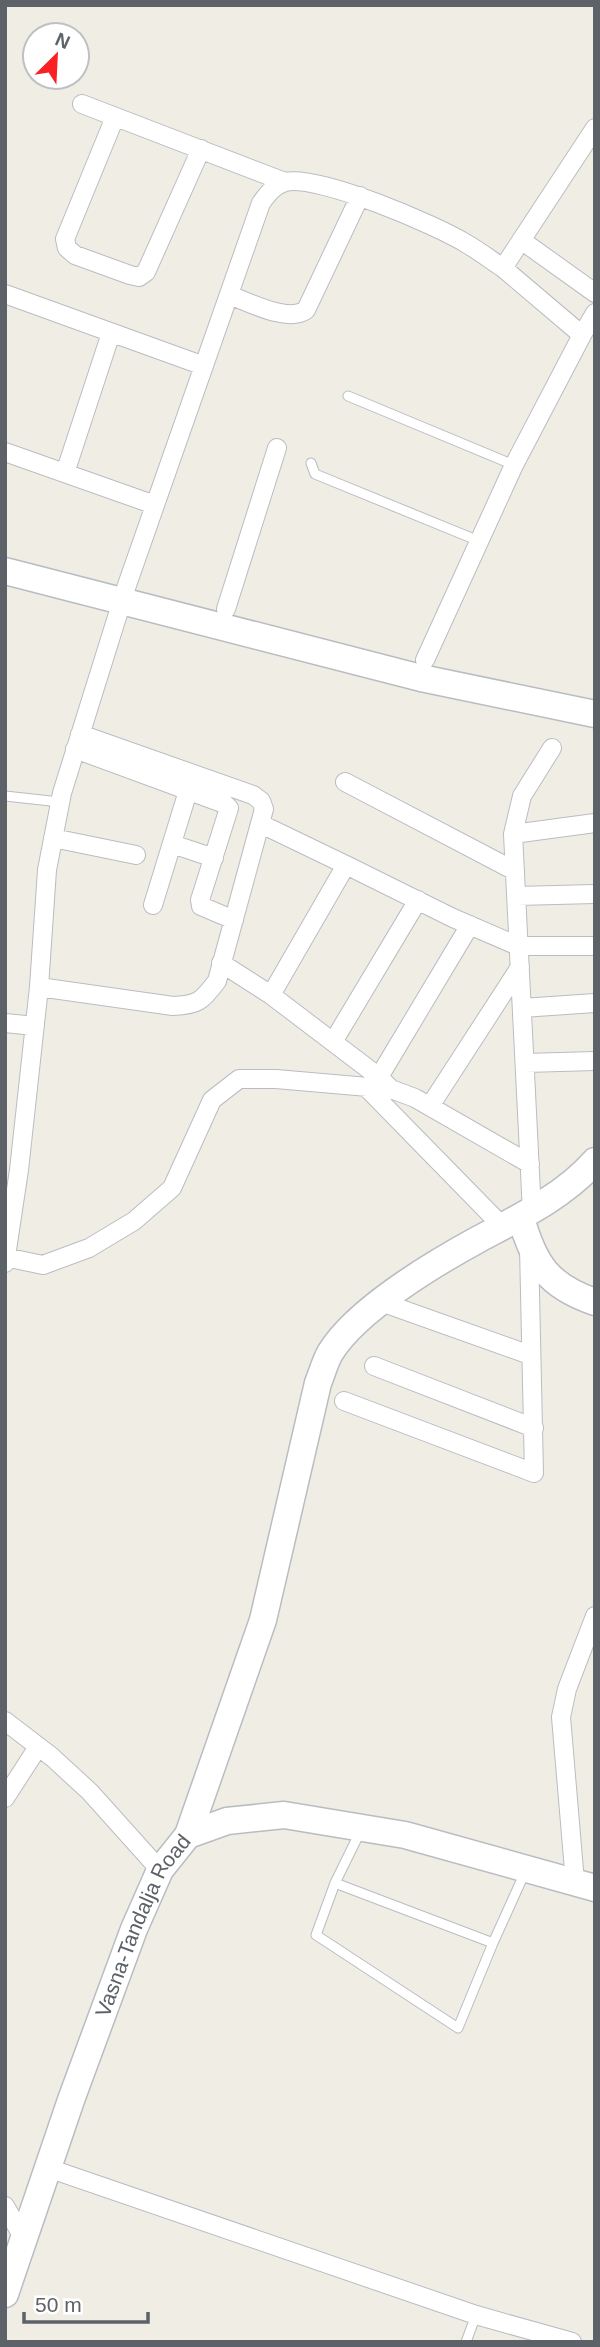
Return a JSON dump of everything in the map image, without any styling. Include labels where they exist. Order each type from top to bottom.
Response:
[{"type":"street","points":[[82,104],[285,182],[313,184],[360,196],[465,243],[503,268],[582,335]]},
{"type":"street","points":[[115,117],[65,239],[67,248],[75,255],[139,277],[146,271],[201,149]]},
{"type":"street","points":[[503,268],[595,128]]},
{"type":"street","points":[[285,182],[273,189],[261,204],[125,593],[60,802],[47,870],[35,1026],[6,1259],[43,1265],[89,1248],[134,1221],[172,1188],[212,1100],[239,1079],[379,1084],[415,1098],[530,1164]]},
{"type":"street","points":[[229,295],[286,316],[298,315],[306,310],[360,196]]},
{"type":"street","points":[[521,240],[595,293]]},
{"type":"street","points":[[5,294],[204,366]]},
{"type":"street","points":[[425,660],[514,465],[595,313]]},
{"type":"street","points":[[65,473],[111,333]]},
{"type":"street","points":[[226,609],[277,448]]},
{"type":"street","points":[[5,452],[155,505]]},
{"type":"street","points":[[5,554],[125,593],[421,678],[595,714]]},
{"type":"street","points":[[5,571],[226,609],[425,660],[595,696]]},
{"type":"street","points":[[77,741],[229,808],[200,900],[201,906],[234,920]]},
{"type":"street","points":[[39,987],[173,1006],[190,1006],[203,1000],[216,981],[264,809],[261,801],[253,795],[77,741]]},
{"type":"street","points":[[519,1219],[530,1164],[513,834],[522,796],[552,747]]},
{"type":"street","points":[[345,782],[515,871]]},
{"type":"street","points":[[153,905],[188,791]]},
{"type":"street","points":[[513,834],[595,823]]},
{"type":"street","points":[[261,824],[418,901],[519,946],[595,946]]},
{"type":"street","points":[[53,838],[136,855]]},
{"type":"street","points":[[172,844],[214,858]]},
{"type":"street","points":[[271,995],[346,865]]},
{"type":"street","points":[[516,896],[595,894]]},
{"type":"street","points":[[333,1042],[418,901]]},
{"type":"street","points":[[379,1084],[470,925]]},
{"type":"street","points":[[221,963],[271,995],[333,1042],[519,1219],[544,1272],[564,1287],[595,1302]]},
{"type":"street","points":[[430,1106],[520,967]]},
{"type":"street","points":[[522,1008],[595,1003]]},
{"type":"street","points":[[5,1023],[35,1026]]},
{"type":"street","points":[[525,1063],[595,1061]]},
{"type":"street","points":[[188,1835],[263,1620],[318,1383],[331,1353],[352,1326],[381,1302],[477,1240],[519,1219],[593,1166]]},
{"type":"street","points":[[344,1401],[534,1473],[529,1245]]},
{"type":"street","points":[[381,1302],[530,1355]]},
{"type":"street","points":[[374,1366],[534,1429]]},
{"type":"street","points":[[585,1885],[561,1717],[568,1689],[595,1616]]},
{"type":"street","points":[[5,1721],[90,1792],[160,1870]]},
{"type":"street","points":[[5,1798],[38,1747]]},
{"type":"street","name":"Vasna-Tandalja Road","points":[[5,2294],[16,2250],[134,1928],[160,1870],[188,1835],[227,1821],[284,1815],[405,1835],[585,1885]]},
{"type":"street","points":[[48,2168],[476,2315],[572,2342]]},
{"type":"street","points":[[5,2206],[16,2250]]},
{"type":"lane","points":[[348,396],[514,465]]},
{"type":"lane","points":[[311,463],[315,474],[479,541]]},
{"type":"lane","points":[[5,796],[60,802]]},
{"type":"lane","points":[[362,1828],[335,1883],[316,1935],[458,2028],[526,1869]]},
{"type":"lane","points":[[335,1883],[493,1943]]},
{"type":"lane","points":[[467,2342],[476,2315]]}]
